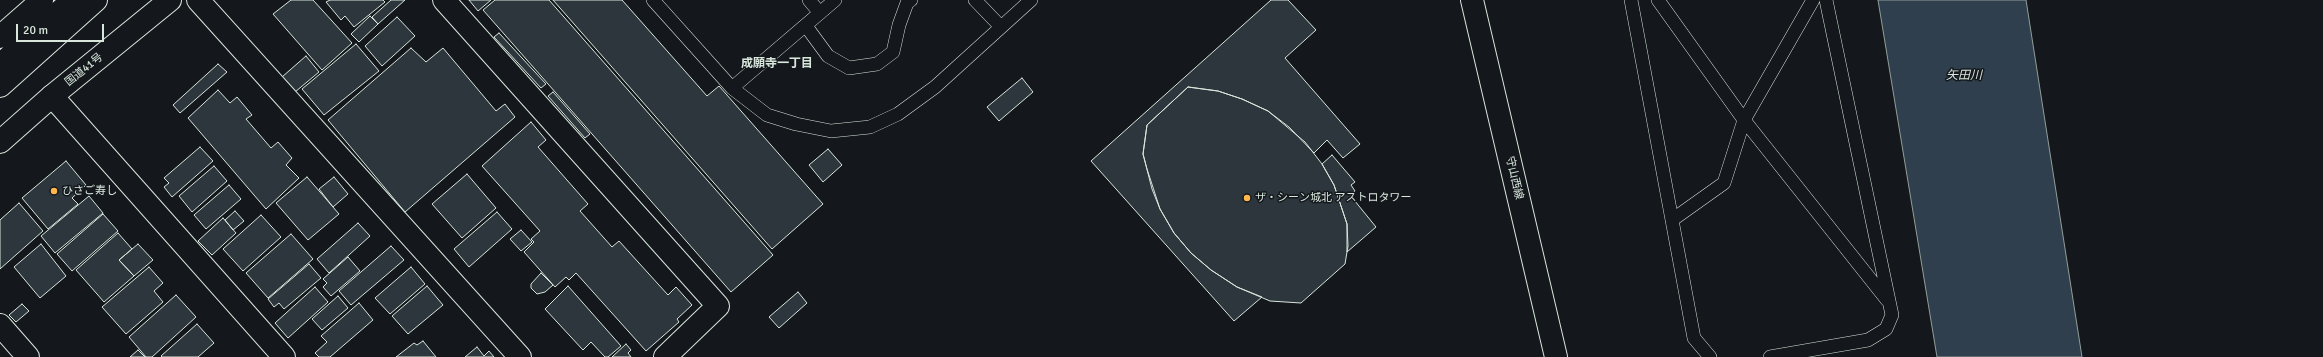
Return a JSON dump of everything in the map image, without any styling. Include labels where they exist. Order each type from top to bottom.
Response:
[{"type":"main road","points":[[0,37],[42,0]]},
{"type":"main road","points":[[0,65],[73,0]]},
{"type":"main road","points":[[0,86],[96,0]]},
{"type":"main road","name":"国道41号","points":[[0,142],[52,96],[170,0]]},
{"type":"main road","points":[[198,0],[520,357]]},
{"type":"main road","points":[[444,0],[718,306],[665,357]]},
{"type":"main road","name":"守山西線","points":[[1472,0],[1556,357]]},
{"type":"main road","points":[[52,96],[284,357]]},
{"type":"main road","points":[[0,325],[28,357]]},
{"type":"lane","points":[[653,0],[732,88],[767,115],[796,124],[831,131],[870,127],[898,114],[935,87],[1031,0]]},
{"type":"lane","points":[[809,0],[820,13]]},
{"type":"lane","points":[[732,88],[835,0]]},
{"type":"lane","points":[[806,26],[828,56],[849,68],[877,64],[893,52],[899,25],[907,3],[911,0]]},
{"type":"lane","points":[[975,0],[1001,27]]},
{"type":"lane","points":[[1631,0],[1694,338],[1699,357]]},
{"type":"lane","points":[[1658,0],[1744,120],[1889,303]]},
{"type":"lane","points":[[1672,220],[1724,183],[1744,120],[1813,0]]},
{"type":"lane","points":[[1770,357],[1868,340],[1886,329],[1892,315],[1826,0]]},
{"type":"lane","points":[[1694,338],[1710,357]]},
{"type":"water","name":"矢田川","points":[[1878,0],[2026,0],[2082,357],[1937,357]]},
{"type":"building","points":[[291,0],[313,0],[352,43],[322,70],[273,14]]},
{"type":"building","points":[[330,0],[383,0],[385,2],[354,27],[345,16],[341,20],[326,2]]},
{"type":"building","points":[[391,0],[405,0],[378,24],[372,17]]},
{"type":"building","points":[[469,0],[491,0],[478,11]]},
{"type":"building","points":[[495,0],[549,0],[773,255],[731,292],[483,10]]},
{"type":"building","points":[[553,0],[622,0],[707,96],[719,86],[823,204],[772,249]]},
{"type":"building","points":[[1271,0],[1288,0],[1316,30],[1285,58],[1360,144],[1343,158],[1327,140],[1314,153],[1289,127],[1268,111],[1242,99],[1218,91],[1188,87],[1147,125],[1143,154],[1160,209],[1174,233],[1191,253],[1211,270],[1237,287],[1262,297],[1234,321],[1091,161]]},
{"type":"building","points":[[370,16],[378,24],[359,42],[351,34]]},
{"type":"building","points":[[397,17],[415,36],[382,66],[365,46]]},
{"type":"building","points":[[499,33],[546,84],[541,88],[494,37]]},
{"type":"building","points":[[356,44],[379,71],[324,115],[302,89]]},
{"type":"building","points":[[411,48],[426,62],[443,48],[496,111],[505,104],[515,117],[405,212],[328,120]]},
{"type":"building","points":[[306,56],[319,72],[295,92],[282,77]]},
{"type":"building","points":[[218,64],[227,72],[180,113],[173,105]]},
{"type":"building","points":[[1022,78],[1033,92],[999,121],[987,107]]},
{"type":"building","name":"ザ・シーン城北 アストロタワー","points":[[1188,87],[1218,91],[1242,99],[1268,111],[1305,142],[1322,164],[1334,185],[1347,224],[1348,246],[1345,264],[1301,303],[1270,301],[1237,287],[1211,270],[1191,253],[1174,233],[1160,209],[1152,189],[1143,154],[1147,125]]},
{"type":"building","points":[[218,90],[230,103],[237,97],[252,115],[246,119],[271,148],[278,142],[292,158],[286,165],[299,178],[266,209],[188,118]]},
{"type":"building","points":[[553,92],[590,134],[585,138],[548,96]]},
{"type":"building","points":[[531,122],[546,140],[538,147],[588,204],[580,211],[612,247],[619,241],[668,295],[676,287],[692,305],[677,319],[679,322],[646,351],[576,273],[569,280],[566,277],[555,287],[524,252],[534,242],[531,239],[540,231],[482,166]]},
{"type":"building","points":[[200,147],[213,161],[172,197],[164,187],[169,183],[164,178]]},
{"type":"building","points":[[828,149],[842,165],[823,182],[809,165]]},
{"type":"building","points":[[1332,155],[1355,182],[1351,185],[1355,191],[1350,195],[1376,227],[1347,252],[1347,224],[1334,185],[1322,164]]},
{"type":"building","name":"ひさご寿し","points":[[66,161],[86,185],[72,198],[78,204],[48,229],[22,198]]},
{"type":"building","points":[[214,166],[227,181],[192,212],[179,196]]},
{"type":"building","points":[[467,174],[496,208],[462,238],[432,204]]},
{"type":"building","points":[[307,177],[339,214],[308,240],[276,203]]},
{"type":"building","points":[[334,177],[348,194],[333,207],[319,189]]},
{"type":"building","points":[[229,185],[241,199],[206,229],[194,215]]},
{"type":"building","points":[[89,196],[103,213],[55,253],[41,236]]},
{"type":"building","points":[[19,203],[43,231],[0,269],[0,220]]},
{"type":"building","points":[[235,211],[244,221],[233,230],[225,220]]},
{"type":"building","points":[[497,212],[512,229],[469,267],[454,249]]},
{"type":"building","points":[[103,214],[118,231],[72,271],[57,254]]},
{"type":"building","points":[[261,215],[281,237],[243,271],[223,249]]},
{"type":"building","points":[[223,218],[236,233],[212,255],[198,241]]},
{"type":"building","points":[[358,223],[370,236],[329,273],[317,259]]},
{"type":"building","points":[[521,230],[532,242],[521,251],[510,239]]},
{"type":"building","points":[[118,233],[132,249],[119,260],[134,276],[104,302],[76,270]]},
{"type":"building","points":[[291,234],[313,259],[268,298],[246,273]]},
{"type":"building","points":[[41,244],[66,276],[40,298],[14,267]]},
{"type":"building","points":[[138,244],[153,260],[134,276],[119,260]]},
{"type":"building","points":[[391,246],[404,260],[351,305],[339,291]]},
{"type":"building","points":[[348,257],[360,271],[331,296],[323,287],[327,283],[323,279]]},
{"type":"building","points":[[309,264],[321,278],[284,309],[279,303],[274,307],[268,299]]},
{"type":"building","points":[[149,267],[163,283],[154,291],[163,302],[126,334],[102,307]]},
{"type":"building","points":[[411,267],[425,284],[390,314],[375,298]]},
{"type":"building","points":[[541,273],[553,285],[545,292],[537,294],[531,288],[531,284]]},
{"type":"building","points":[[427,286],[443,305],[408,334],[392,316]]},
{"type":"building","points":[[568,286],[621,346],[608,357],[605,357],[591,342],[583,350],[545,309]]},
{"type":"building","points":[[315,287],[328,302],[288,338],[275,323]]},
{"type":"building","points":[[798,292],[807,303],[779,328],[769,317]]},
{"type":"building","points":[[176,295],[196,317],[152,357],[146,357],[129,337]]},
{"type":"building","points":[[338,296],[348,308],[322,330],[312,319]]},
{"type":"building","points":[[359,303],[373,320],[330,357],[319,357],[315,353],[327,342],[321,336]]},
{"type":"building","points":[[22,304],[29,311],[16,322],[9,315]]},
{"type":"building","points":[[197,324],[214,343],[198,357],[161,356]]},
{"type":"building","points":[[423,341],[436,357],[396,357],[414,343],[417,345]]},
{"type":"building","points":[[626,344],[631,350],[628,353],[631,357],[612,357]]},
{"type":"building","points":[[477,347],[484,356],[489,351],[494,357],[465,357]]},
{"type":"building","points":[[138,350],[145,357],[130,357]]},
{"type":"place","name":"ひさご寿し","points":[[54,191]]},
{"type":"place","name":"ザ・シーン城北 アストロタワー","points":[[1247,198]]},
{"type":"district","name":"成願寺一丁目","points":[[777,64]]}]
